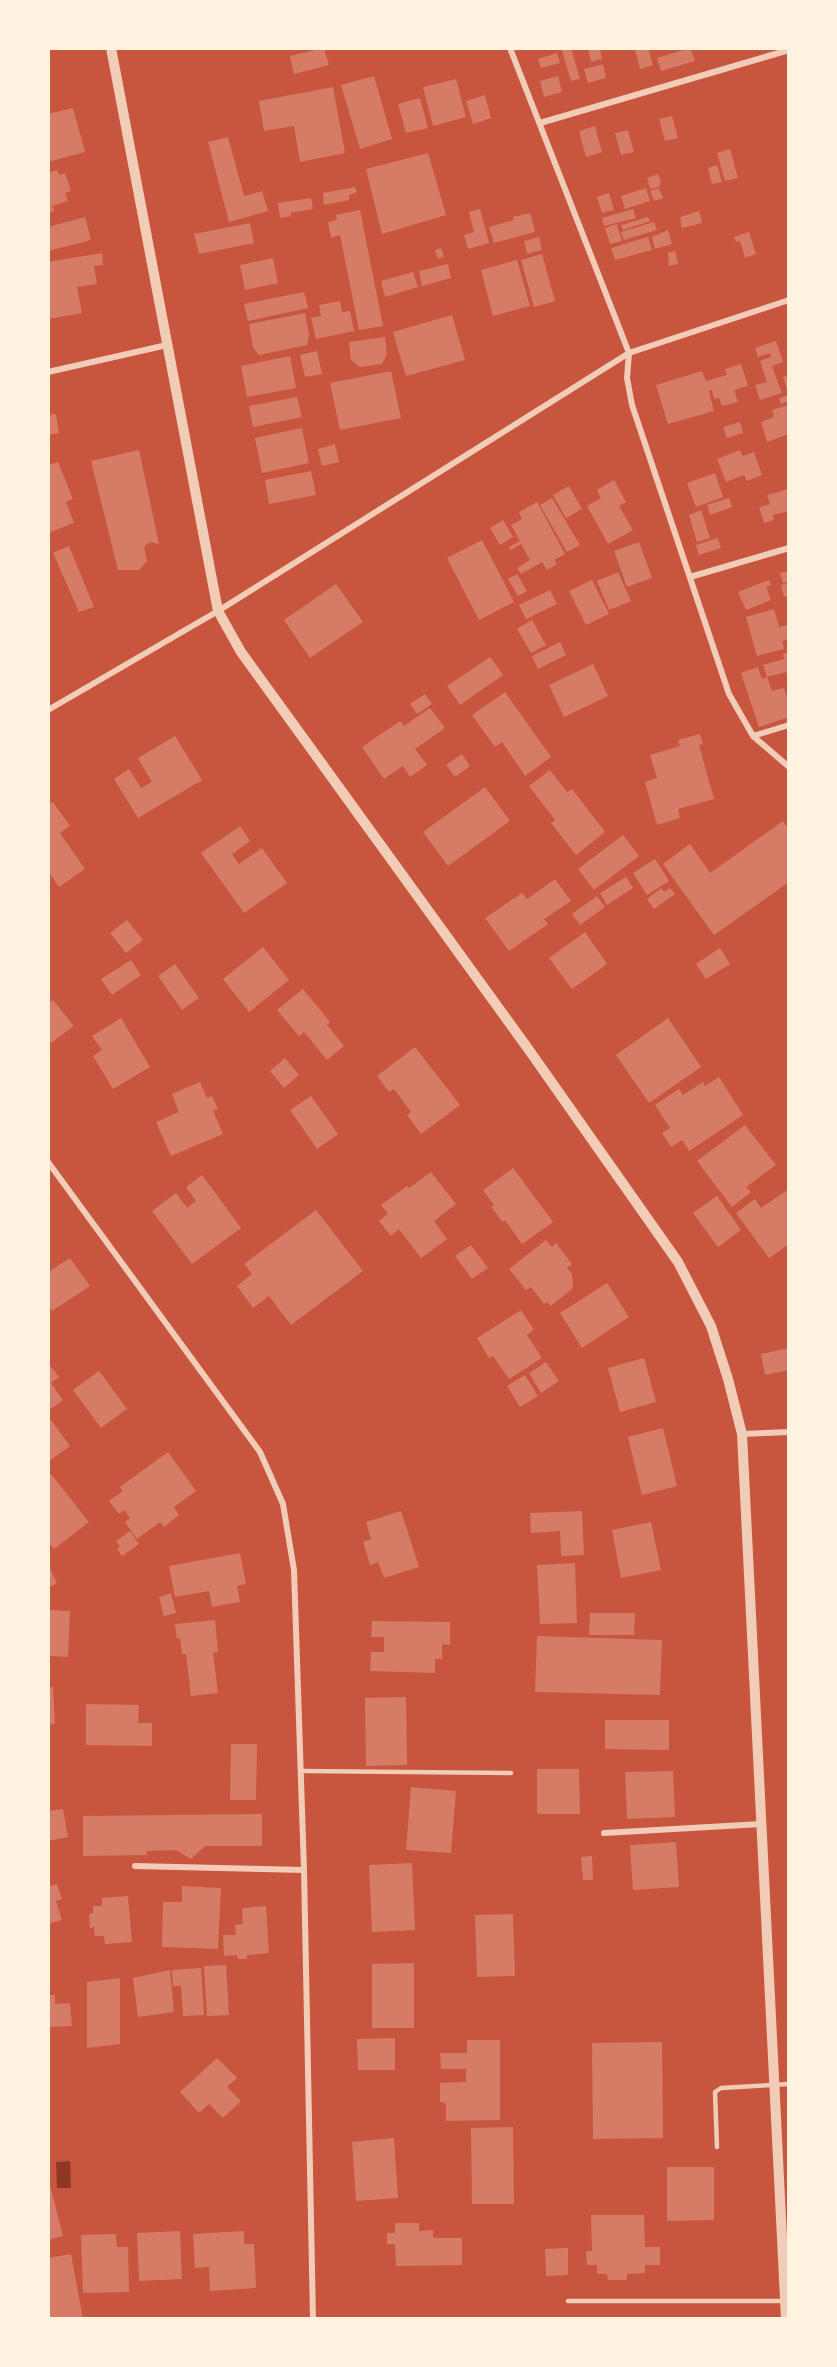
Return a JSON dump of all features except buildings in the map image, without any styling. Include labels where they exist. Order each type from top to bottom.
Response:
[{"type":"street","points":[[111,48],[218,611],[241,652],[529,1050],[678,1262],[711,1326],[742,1434],[786,2319]]},
{"type":"street","points":[[510,48],[629,353],[627,378],[632,405],[729,694],[753,736],[789,767]]},
{"type":"street","points":[[540,123],[789,50]]},
{"type":"street","points":[[48,710],[218,611],[629,353],[789,300]]},
{"type":"street","points":[[48,372],[167,345]]},
{"type":"street","points":[[690,577],[789,548]]},
{"type":"street","points":[[753,736],[789,725]]},
{"type":"street","points":[[48,1162],[260,1452],[283,1504],[294,1570],[304,1870],[313,2319]]},
{"type":"street","points":[[742,1434],[789,1432]]},
{"type":"street","points":[[604,1833],[761,1824]]},
{"type":"street","points":[[135,1866],[304,1870]]},
{"type":"lane","points":[[301,1771],[511,1773]]},
{"type":"lane","points":[[717,2147],[715,2092],[721,2088],[789,2084]]},
{"type":"lane","points":[[568,2301],[784,2301]]},
{"type":"shaded area","points":[[70,2161],[71,2188],[57,2188],[56,2162]]}]
